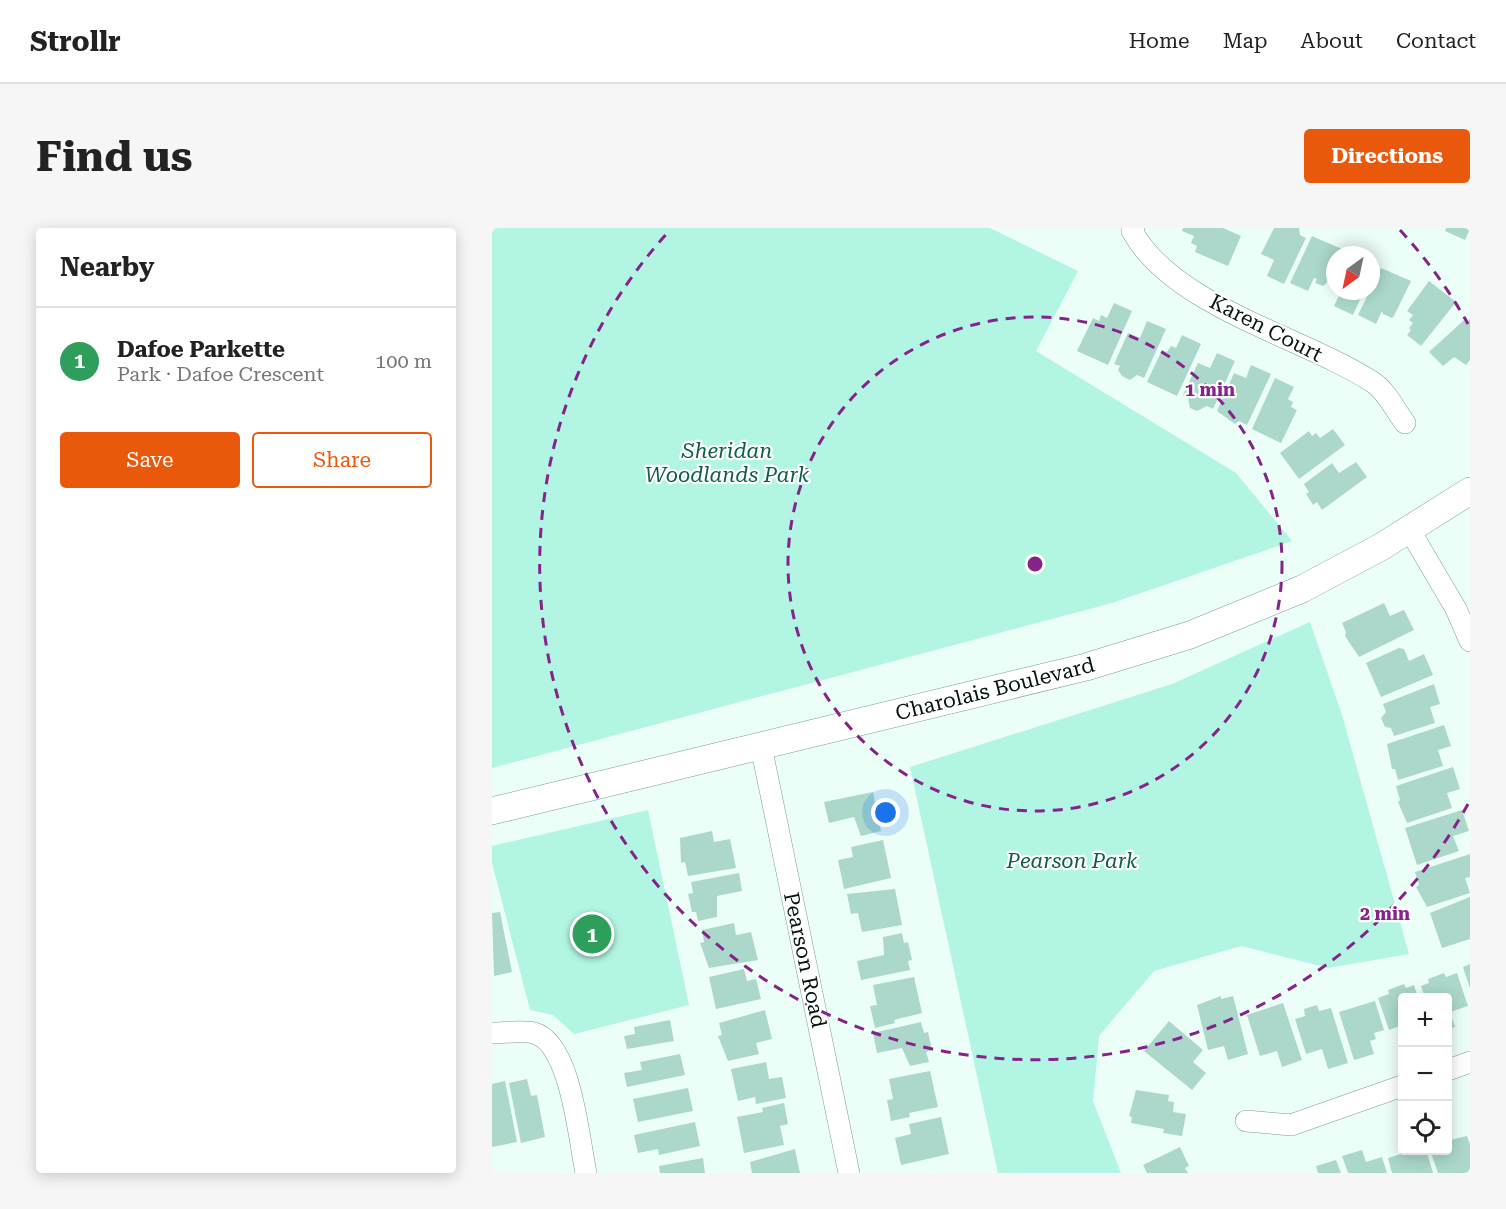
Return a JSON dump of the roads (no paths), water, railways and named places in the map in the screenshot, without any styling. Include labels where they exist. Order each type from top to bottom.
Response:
[{"type":"street","name":"Karen Court","points":[[1134,228],[1132,231],[1139,243],[1162,270],[1228,311],[1376,384],[1405,423]]},
{"type":"street","name":"Charolais Boulevard","points":[[492,811],[1086,668],[1190,635],[1302,589],[1382,547],[1470,491]]},
{"type":"street","points":[[1409,529],[1456,609],[1470,641]]},
{"type":"street","name":"Pearson Road","points":[[761,746],[849,1173]]},
{"type":"street","points":[[492,1033],[535,1033],[553,1045],[564,1067],[586,1173]]},
{"type":"street","points":[[1452,1069],[1470,1062]]},
{"type":"street","points":[[1246,1121],[1291,1125],[1398,1087]]},
{"type":"place","name":"Dafoe Parkette","points":[[592,934]]},
{"type":"park label","name":"Sheridan Woodlands Park","points":[[727,463]]},
{"type":"park label","name":"Pearson Park","points":[[1072,861]]}]
